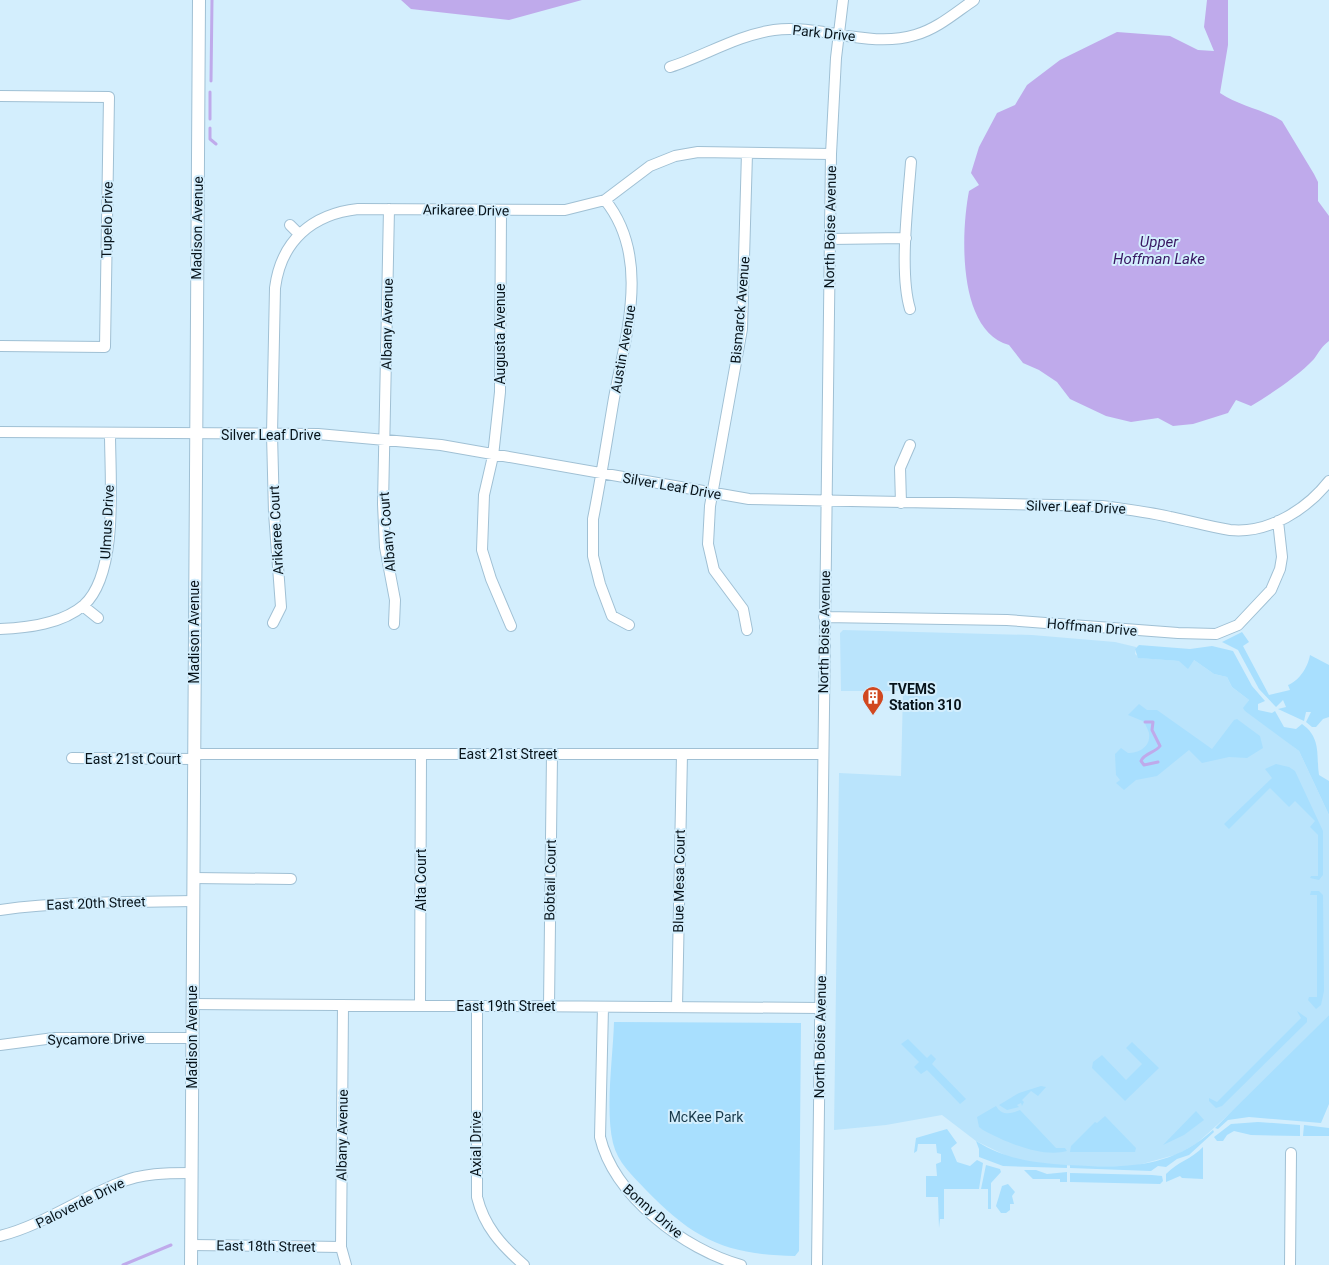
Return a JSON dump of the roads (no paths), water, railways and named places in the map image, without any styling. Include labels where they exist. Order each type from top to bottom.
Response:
[{"type":"main road","name":"Madison Avenue","points":[[191,1265],[199,0]]},
{"type":"street","name":"North Boise Avenue","points":[[817,1265],[831,154],[838,33],[844,0]]},
{"type":"street","name":"Park Drive","points":[[670,67],[751,36],[773,30],[838,33],[886,40],[914,35],[945,21],[974,0]]},
{"type":"street","name":"Tupelo Drive","points":[[0,96],[109,97],[105,347],[0,346]]},
{"type":"street","name":"Arikaree Drive","points":[[272,434],[276,278],[284,256],[299,234],[310,224],[342,211],[389,209],[565,210],[604,200],[650,166],[666,158],[698,152],[831,154]]},
{"type":"street","name":"Bismarck Avenue","points":[[747,153],[742,328],[712,494],[709,552],[719,579],[742,608],[747,630]]},
{"type":"street","points":[[910,309],[906,297],[906,238],[911,162]]},
{"type":"street","name":"Austin Avenue","points":[[604,200],[617,219],[627,246],[633,296],[593,519],[592,543],[595,570],[612,616],[629,626]]},
{"type":"street","name":"Albany Avenue","points":[[386,440],[389,209]]},
{"type":"street","name":"Augusta Avenue","points":[[501,211],[500,392],[493,456],[484,495],[482,550],[491,579],[511,626]]},
{"type":"street","points":[[290,225],[299,234]]},
{"type":"street","points":[[830,239],[906,238]]},
{"type":"street","name":"Silver Leaf Drive","points":[[0,432],[318,434],[441,445],[493,456],[602,473],[712,494],[771,501],[1102,506],[1151,512],[1232,530],[1260,527],[1278,521],[1309,503],[1329,480]]},
{"type":"street","name":"Ulmus Drive","points":[[83,606],[90,598],[102,575],[109,550],[110,434]]},
{"type":"street","name":"Arikaree Court","points":[[272,434],[274,513],[281,607],[273,623]]},
{"type":"street","name":"Albany Court","points":[[386,440],[383,504],[385,547],[396,600],[394,624]]},
{"type":"street","points":[[901,504],[900,468],[910,445]]},
{"type":"street","name":"Hoffman Drive","points":[[824,616],[1007,620],[1178,634],[1216,634],[1238,626],[1271,590],[1280,569],[1282,558],[1278,521]]},
{"type":"street","points":[[0,630],[43,624],[83,606],[98,618]]},
{"type":"street","name":"East 21st Street","points":[[194,757],[421,754],[822,754]]},
{"type":"street","name":"Alta Court","points":[[420,1005],[421,754]]},
{"type":"street","name":"Bobtail Court","points":[[549,1006],[552,754]]},
{"type":"street","name":"Blue Mesa Court","points":[[677,1007],[682,754]]},
{"type":"street","name":"East 21st Court","points":[[72,758],[194,757]]},
{"type":"street","points":[[193,878],[291,879]]},
{"type":"street","name":"East 20th Street","points":[[0,910],[48,903],[193,901]]},
{"type":"street","name":"East 19th Street","points":[[192,1004],[820,1008]]},
{"type":"street","name":"Albany Avenue","points":[[343,1005],[341,1247],[346,1265]]},
{"type":"street","name":"Axial Drive","points":[[477,1006],[476,1196],[483,1217],[496,1239],[524,1265]]},
{"type":"street","name":"Bonny Drive","points":[[603,1006],[600,1138],[614,1173],[637,1200],[672,1232],[712,1256],[741,1265]]},
{"type":"street","name":"Sycamore Drive","points":[[0,1045],[54,1038],[192,1038]]},
{"type":"street","points":[[1290,1265],[1291,1153]]},
{"type":"street","name":"Paloverde Drive","points":[[0,1236],[45,1221],[119,1183],[152,1175],[191,1173]]},
{"type":"street","name":"East 18th Street","points":[[191,1245],[341,1247]]},
{"type":"water","points":[[401,0],[582,0],[509,20],[411,9]]},
{"type":"water","name":"Upper Hoffman Lake","points":[[1207,0],[1228,0],[1228,45],[1220,93],[1282,121],[1318,182],[1318,201],[1329,216],[1329,341],[1300,372],[1251,406],[1236,400],[1228,413],[1193,424],[1173,426],[1158,418],[1131,422],[1106,416],[1070,399],[1057,382],[1039,370],[1023,363],[1009,345],[992,336],[980,321],[971,301],[966,278],[964,254],[966,209],[969,191],[979,185],[971,173],[979,147],[997,113],[1015,105],[1027,85],[1060,60],[1117,32],[1170,36],[1198,50],[1214,51],[1204,27]]},
{"type":"waterway","points":[[211,81],[212,0]]},
{"type":"waterway","points":[[210,92],[210,119]]},
{"type":"waterway","points":[[210,128],[210,139],[216,144]]},
{"type":"waterway","points":[[1145,722],[1153,722],[1152,730],[1160,746],[1142,758],[1141,761],[1144,765],[1158,762]]},
{"type":"waterway","points":[[123,1265],[171,1245]]},
{"type":"place","name":"TVEMS Station 310","points":[[873,716]]},
{"type":"park label","name":"McKee Park","points":[[706,1117]]}]
